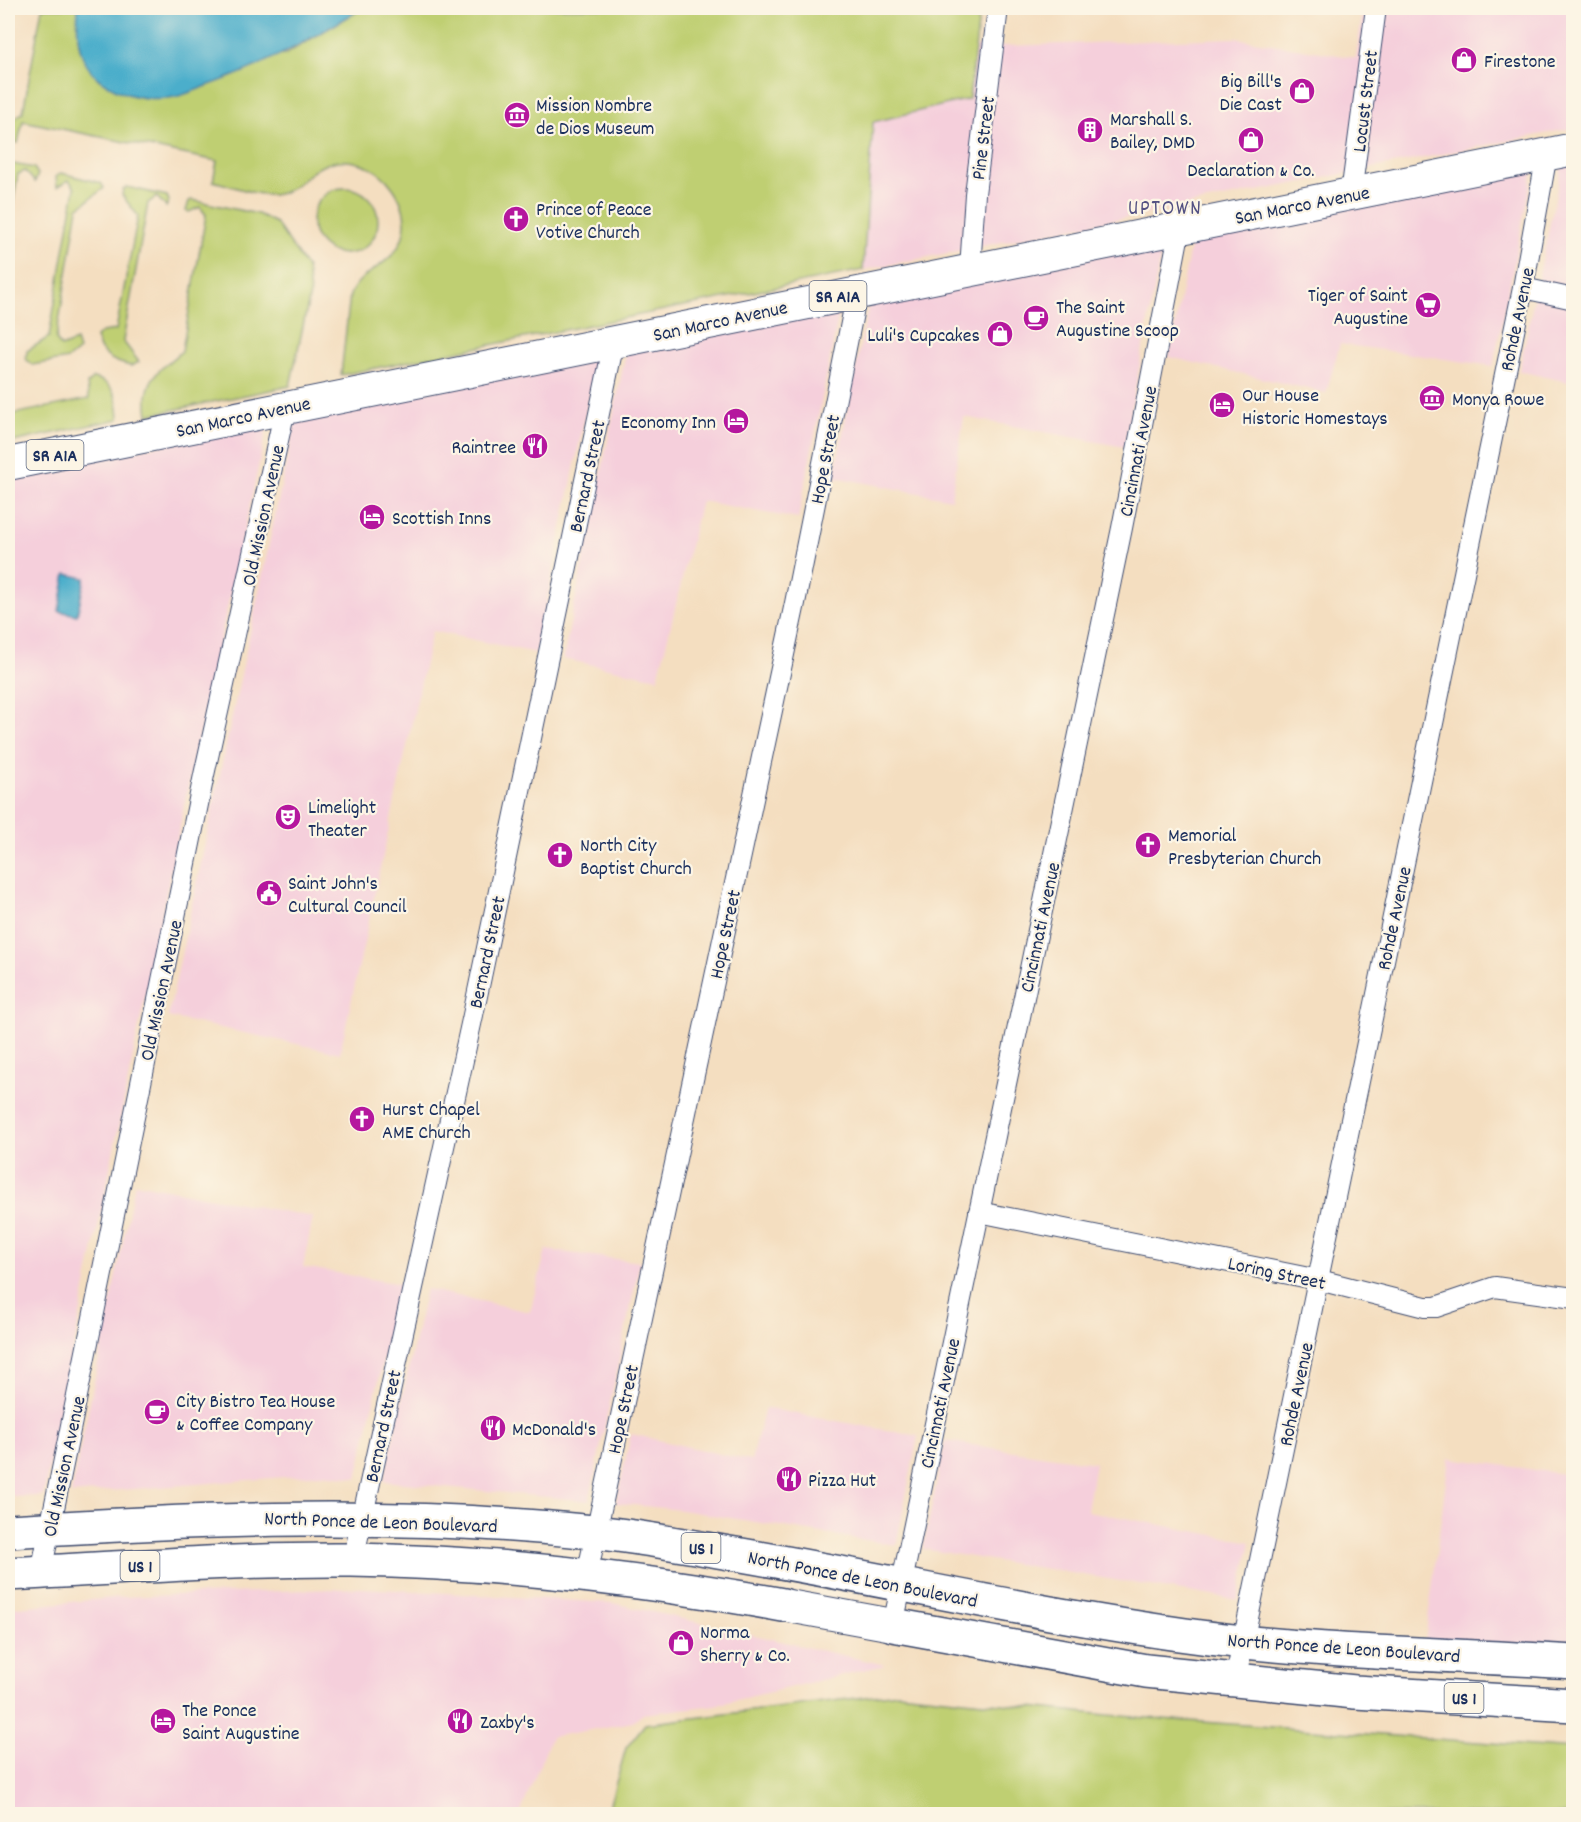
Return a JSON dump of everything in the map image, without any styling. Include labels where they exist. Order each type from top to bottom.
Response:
[{"type":"highway","name":"North Ponce de Leon Boulevard","points":[[8,1532],[265,1518],[362,1517],[596,1532],[902,1584],[1072,1617],[1244,1641],[1574,1662]]},
{"type":"highway","name":"North Ponce de Leon Boulevard","points":[[8,1574],[207,1562],[353,1560],[502,1567],[586,1575],[783,1605]]},
{"type":"highway","name":"North Ponce de Leon Boulevard","points":[[893,1625],[1114,1666],[1235,1681],[1355,1692],[1574,1705]]},
{"type":"main road","name":"San Marco Avenue","points":[[8,464],[1560,152]]},
{"type":"main road","name":"North Ponce de Leon Boulevard","points":[[783,1605],[893,1625]]},
{"type":"street","name":"Pine Street","points":[[970,269],[975,194],[998,8]]},
{"type":"street","name":"Locust Street","points":[[1352,194],[1376,8]]},
{"type":"street","name":"Rohde Avenue","points":[[1235,1681],[1523,288],[1560,152]]},
{"type":"street","name":"Cincinnati Avenue","points":[[893,1625],[1122,528],[1180,228]]},
{"type":"street","points":[[1523,288],[1574,299]]},
{"type":"street","name":"Hope Street","points":[[586,1575],[795,603],[857,292]]},
{"type":"street","name":"Bernard Street","points":[[353,1560],[473,1015],[614,342]]},
{"type":"street","name":"Old Mission Avenue","points":[[41,1572],[204,775],[285,409]]},
{"type":"street","name":"Loring Street","points":[[979,1212],[1319,1280],[1425,1307],[1436,1307],[1495,1287],[1574,1298]]},
{"type":"shaded area","points":[[1573,8],[1573,128],[863,270],[873,122],[969,99],[975,47],[1235,38],[1356,58],[1363,10]]},
{"type":"shaded area","points":[[1573,163],[1573,383],[1519,371],[1562,166]]},
{"type":"shaded area","points":[[1533,171],[1493,366],[1340,344],[1326,393],[1169,357],[1192,238],[1353,206],[1363,208],[1364,204]]},
{"type":"shaded area","points":[[1163,243],[1124,447],[964,417],[951,499],[834,477],[869,303]]},
{"type":"shaded area","points":[[840,308],[798,519],[701,501],[658,678],[563,659],[626,352]]},
{"type":"shaded area","points":[[597,358],[536,653],[432,631],[340,1053],[168,1017],[296,417]]},
{"type":"shaded area","points":[[268,423],[191,772],[43,1496],[8,1497],[8,477]]},
{"type":"shaded area","points":[[135,1183],[313,1217],[303,1267],[400,1284],[357,1478],[322,1474],[71,1494]]},
{"type":"shaded area","points":[[546,1250],[640,1262],[589,1501],[384,1481],[426,1289],[530,1312]]},
{"type":"shaded area","points":[[765,1408],[918,1436],[896,1545],[681,1510],[616,1503],[631,1434],[751,1461]]},
{"type":"shaded area","points":[[945,1441],[1095,1463],[1087,1511],[1251,1542],[1238,1600],[923,1549]]},
{"type":"shaded area","points":[[1449,1458],[1571,1475],[1573,1466],[1573,1646],[1425,1642]]},
{"type":"shaded area","points":[[361,1588],[613,1603],[885,1665],[715,1705],[643,1714],[633,1722],[551,1737],[520,1814],[8,1814],[8,1608],[123,1597]]},
{"type":"green space","points":[[42,8],[78,8],[77,30],[82,54],[99,80],[286,54],[363,8],[980,8],[969,99],[873,122],[863,270],[341,375],[350,295],[362,279],[392,255],[403,236],[405,217],[402,205],[397,193],[387,180],[371,168],[361,164],[351,161],[332,162],[322,166],[286,191],[264,195],[213,181],[217,161],[23,121],[18,143],[8,141],[8,123],[23,112]]},
{"type":"green space","points":[[8,163],[34,168],[38,174],[35,182],[25,171],[18,174],[8,232]]},
{"type":"green space","points":[[61,173],[101,183],[104,188],[78,208],[56,339],[61,347],[76,341],[79,350],[68,359],[32,365],[26,359],[27,351],[49,337],[75,188],[69,180],[57,187],[56,177]]},
{"type":"green space","points":[[127,187],[167,196],[169,201],[166,207],[157,197],[148,203],[123,341],[139,362],[131,366],[108,357],[98,344],[96,337],[102,332],[116,330],[138,216],[122,195],[123,190]]},
{"type":"green space","points":[[345,188],[358,191],[368,198],[375,208],[378,221],[375,234],[368,244],[358,251],[345,254],[332,251],[322,244],[315,234],[312,221],[315,208],[322,198],[332,191]]},
{"type":"green space","points":[[189,201],[258,214],[276,223],[307,268],[310,294],[290,386],[148,415],[147,393],[153,378],[182,351],[206,215],[200,207],[186,211]]},
{"type":"green space","points":[[93,378],[106,383],[111,388],[118,405],[119,419],[8,443],[8,415],[89,399],[87,384]]},
{"type":"green space","points":[[898,1693],[1106,1715],[1573,1749],[1573,1814],[607,1814],[626,1748],[645,1724]]},
{"type":"water","points":[[78,8],[363,8],[268,61],[229,78],[183,95],[144,98],[113,88],[90,69],[84,60],[79,41]]},
{"type":"water","points":[[66,574],[85,578],[77,615],[59,611]]},
{"type":"place","name":"Firestone","points":[[1464,60]]},
{"type":"place","name":"Big Bill's Die Cast","points":[[1302,91]]},
{"type":"place","name":"Mission Nombre de Dios Museum","points":[[517,115]]},
{"type":"place","name":"Marshall S. Bailey, DMD","points":[[1090,130]]},
{"type":"place","name":"Declaration & Co.","points":[[1251,140]]},
{"type":"place","name":"Prince of Peace Votive Church","points":[[516,219]]},
{"type":"place","name":"Tiger of Saint Augustine","points":[[1428,305]]},
{"type":"place","name":"The Saint Augustine Scoop","points":[[1036,318]]},
{"type":"place","name":"Luli's Cupcakes","points":[[1000,334]]},
{"type":"place","name":"Monya Rowe","points":[[1432,398]]},
{"type":"place","name":"Our House Historic Homestays","points":[[1222,405]]},
{"type":"place","name":"Economy Inn","points":[[736,421]]},
{"type":"place","name":"Raintree","points":[[535,446]]},
{"type":"place","name":"Scottish Inns","points":[[372,517]]},
{"type":"place","name":"Limelight Theater","points":[[288,817]]},
{"type":"place","name":"Memorial Presbyterian Church","points":[[1148,845]]},
{"type":"place","name":"North City Baptist Church","points":[[560,855]]},
{"type":"place","name":"Saint John's Cultural Council","points":[[269,893]]},
{"type":"place","name":"Hurst Chapel AME Church","points":[[362,1119]]},
{"type":"place","name":"City Bistro Tea House & Coffee Company","points":[[157,1412]]},
{"type":"place","name":"McDonald's","points":[[493,1428]]},
{"type":"place","name":"Pizza Hut","points":[[789,1479]]},
{"type":"place","name":"Norma Sherry & Co.","points":[[681,1643]]},
{"type":"place","name":"The Ponce Saint Augustine","points":[[163,1721]]},
{"type":"place","name":"Zaxby's","points":[[460,1721]]},
{"type":"district","name":"UPTOWN","points":[[1165,206]]}]
